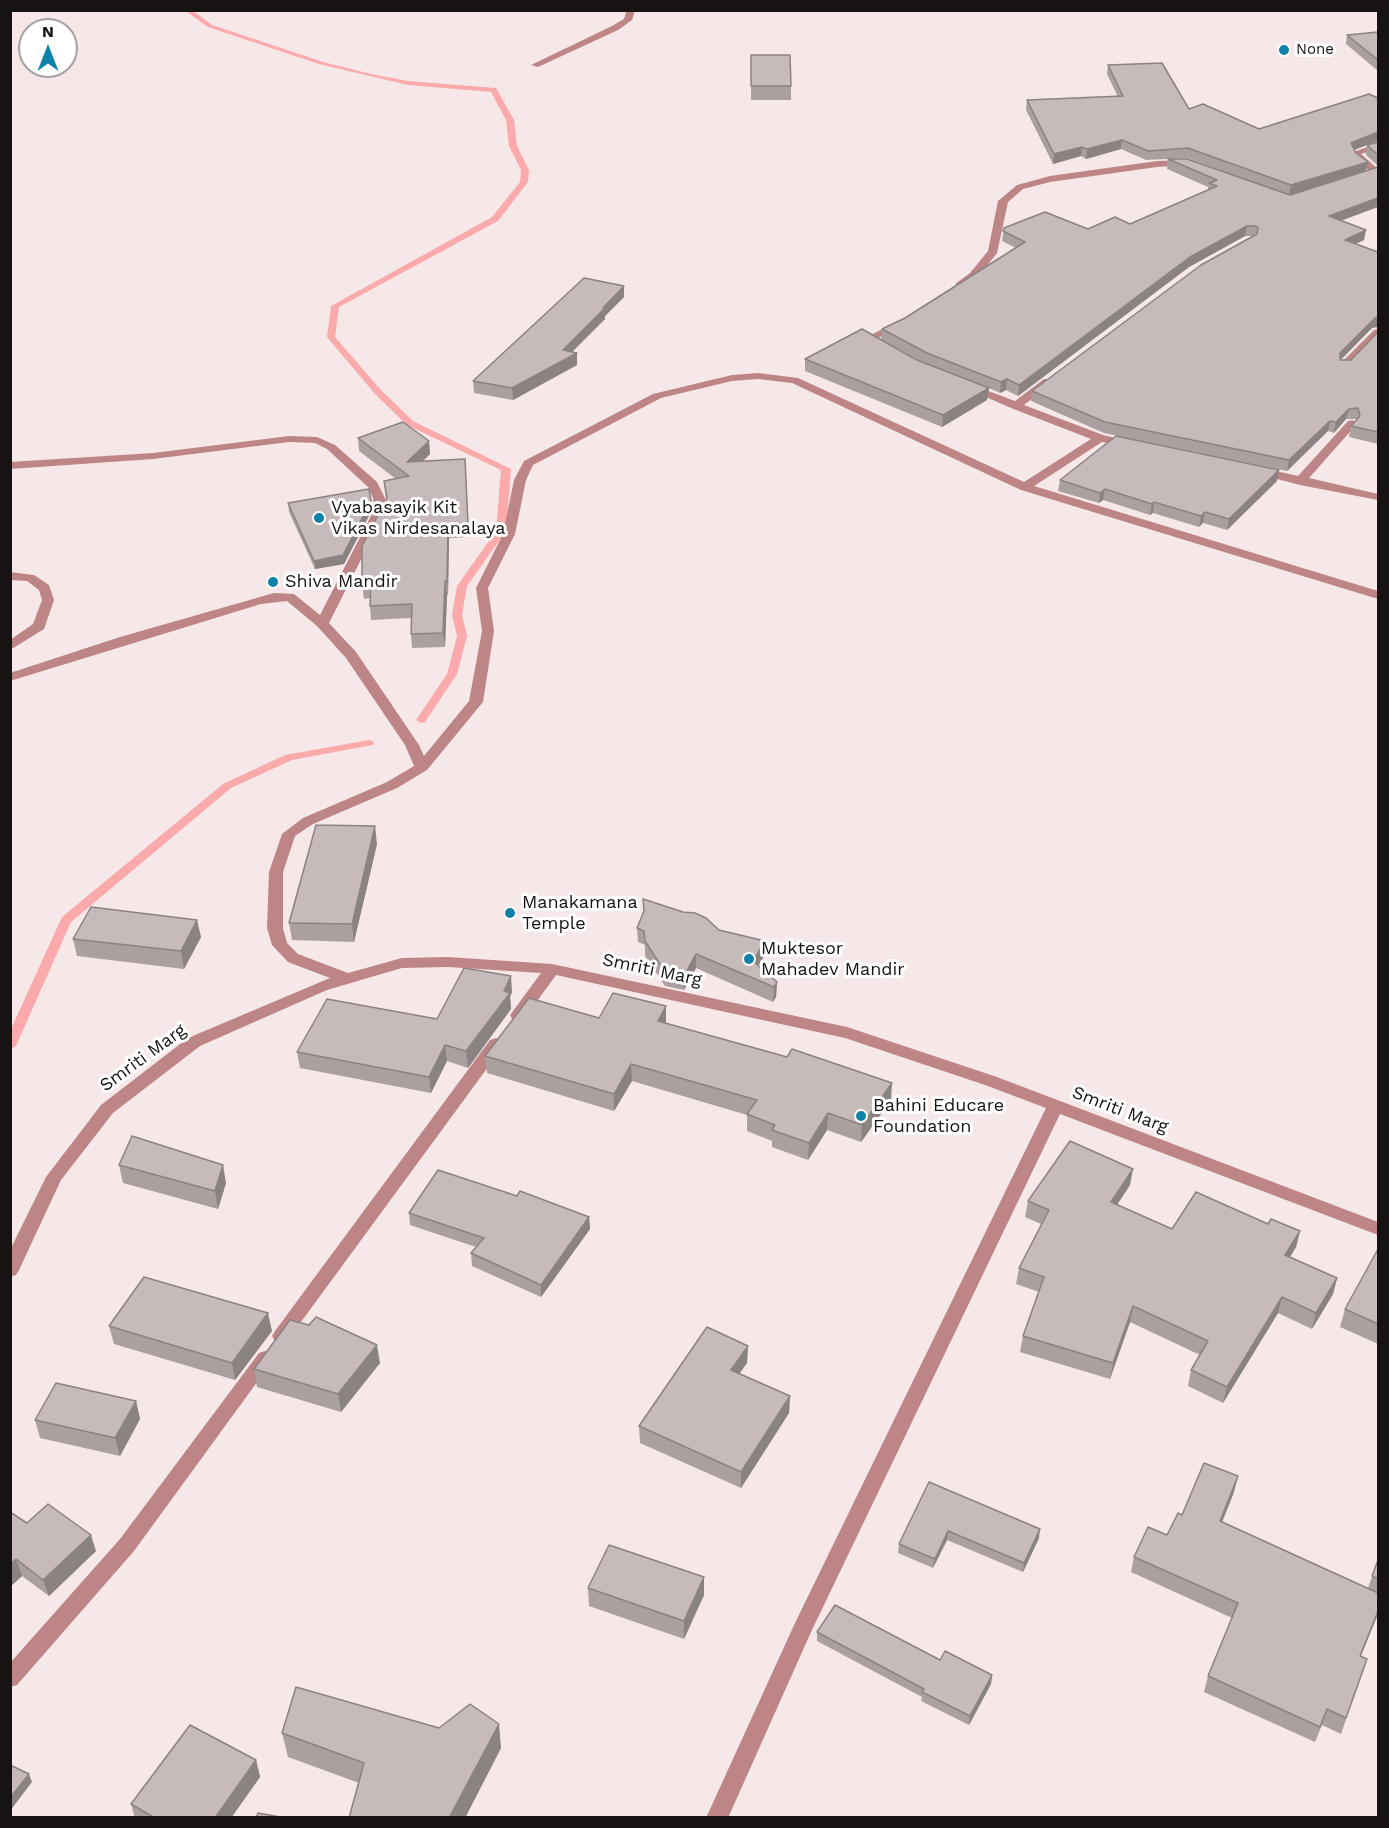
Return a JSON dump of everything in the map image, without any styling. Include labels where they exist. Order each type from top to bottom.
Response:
[{"type":"street","points":[[535,65],[615,28],[628,20],[631,10]]},
{"type":"street","points":[[1367,176],[1378,173],[1358,159],[1356,153],[1378,146]]},
{"type":"street","points":[[947,293],[974,275],[993,251],[1003,201],[1020,187],[1050,179],[1156,164],[1186,163],[1196,166]]},
{"type":"street","points":[[885,348],[868,339],[910,316]]},
{"type":"street","points":[[1343,367],[1378,332]]},
{"type":"street","points":[[1015,406],[1062,370]]},
{"type":"street","points":[[347,979],[293,958],[280,945],[275,928],[276,872],[289,834],[308,821],[392,784],[422,767],[476,702],[488,632],[482,588],[509,534],[520,480],[528,463],[657,396],[732,378],[758,376],[794,380],[1025,487],[1378,595]]},
{"type":"street","points":[[963,385],[1100,438],[1141,446]]},
{"type":"street","points":[[1300,481],[1352,423]]},
{"type":"street","points":[[1025,487],[1100,438]]},
{"type":"street","points":[[10,466],[153,456],[289,439],[317,440],[331,447],[373,485],[379,498],[380,510],[322,622]]},
{"type":"street","points":[[1249,469],[1378,497]]},
{"type":"street","points":[[10,576],[30,578],[45,588],[48,600],[39,626],[10,646]]},
{"type":"street","points":[[10,677],[125,640],[274,597],[290,597],[322,622],[351,655],[383,699],[412,745],[422,767]]},
{"type":"street","name":"Smriti Marg","points":[[10,1270],[54,1177],[107,1109],[194,1042],[322,986],[402,963],[448,962],[552,969],[847,1033],[991,1081],[1378,1229]]},
{"type":"street","points":[[10,1678],[127,1545],[552,969]]},
{"type":"street","points":[[717,1818],[802,1629],[1055,1106]]},
{"type":"building","points":[[1378,32],[1378,60],[1347,35]]},
{"type":"building","points":[[751,55],[790,55],[791,86],[751,86]]},
{"type":"building","points":[[1162,63],[1189,109],[1203,104],[1259,129],[1369,94],[1378,98],[1378,132],[1351,143],[1356,153],[1368,162],[1291,185],[1188,148],[1148,151],[1122,140],[1054,154],[1027,100],[1123,96],[1108,65]]},
{"type":"building","points":[[1378,142],[1378,155],[1367,145]]},
{"type":"building","points":[[1168,159],[1187,159],[1290,195],[1378,167],[1378,198],[1329,216],[1366,230],[1345,240],[1378,252],[1378,317],[1340,353],[1340,360],[1351,360],[1378,332],[1378,432],[1351,426],[1360,416],[1358,408],[1349,409],[1336,422],[1330,421],[1289,460],[1105,422],[1032,391],[1201,265],[1257,234],[1256,226],[1247,226],[1190,257],[1019,385],[1007,379],[1001,382],[927,353],[882,329],[905,318],[1025,242],[1003,231],[1004,228],[1045,212],[1088,229],[1115,217],[1130,224],[1217,186],[1209,183],[1217,180]]},
{"type":"building","points":[[584,278],[624,286],[563,350],[577,353],[512,388],[473,381]]},
{"type":"building","points":[[862,329],[917,360],[989,388],[943,415],[805,359]]},
{"type":"building","points":[[403,422],[429,441],[407,462],[465,459],[468,524],[448,525],[443,633],[411,634],[412,604],[370,606],[371,584],[362,585],[362,546],[387,498],[384,481],[409,476],[358,438]]},
{"type":"building","points":[[1116,436],[1279,470],[1229,519],[1205,512],[1201,516],[1105,489],[1100,493],[1060,480]]},
{"type":"building","points":[[369,489],[371,501],[343,555],[314,561],[288,503]]},
{"type":"building","points":[[316,825],[375,826],[352,924],[289,923]]},
{"type":"building","points":[[643,899],[683,912],[695,913],[706,918],[719,930],[765,941],[753,961],[777,982],[774,987],[696,954],[684,976],[665,972],[645,941],[644,931],[637,928],[644,911]]},
{"type":"building","points":[[91,907],[197,920],[181,951],[73,939]]},
{"type":"building","points":[[464,968],[511,976],[504,991],[510,993],[466,1051],[445,1045],[429,1077],[297,1052],[327,999],[437,1019]]},
{"type":"building","points":[[613,993],[666,1006],[658,1021],[787,1057],[792,1049],[892,1083],[862,1125],[828,1113],[809,1143],[772,1130],[775,1125],[747,1114],[757,1100],[631,1064],[614,1094],[485,1056],[529,998],[599,1018]]},
{"type":"building","points":[[132,1136],[223,1165],[215,1191],[119,1165]]},
{"type":"building","points":[[1070,1141],[1133,1169],[1111,1202],[1172,1229],[1196,1192],[1268,1224],[1271,1219],[1300,1231],[1285,1255],[1337,1278],[1316,1313],[1282,1297],[1227,1387],[1191,1370],[1208,1341],[1133,1306],[1113,1363],[1023,1336],[1044,1277],[1019,1268],[1049,1210],[1028,1201]]},
{"type":"building","points":[[438,1170],[517,1196],[520,1191],[589,1217],[541,1285],[471,1253],[484,1238],[409,1213]]},
{"type":"building","points":[[1378,1249],[1378,1324],[1345,1309]]},
{"type":"building","points":[[144,1277],[268,1313],[232,1363],[109,1326]]},
{"type":"building","points":[[316,1317],[377,1345],[338,1394],[254,1369],[290,1320],[309,1325]]},
{"type":"building","points":[[707,1327],[748,1346],[731,1370],[790,1396],[741,1472],[639,1426]]},
{"type":"building","points":[[56,1383],[136,1401],[115,1438],[35,1420]]},
{"type":"building","points":[[1204,1463],[1238,1476],[1220,1521],[1378,1593],[1378,1611],[1360,1656],[1367,1659],[1346,1718],[1327,1709],[1320,1727],[1208,1676],[1238,1603],[1134,1557],[1148,1527],[1167,1535],[1178,1513],[1182,1515]]},
{"type":"building","points":[[929,1482],[1040,1529],[1024,1563],[948,1531],[935,1559],[899,1544]]},
{"type":"building","points":[[48,1504],[91,1535],[43,1580],[16,1559],[10,1565],[10,1512],[27,1523]]},
{"type":"building","points":[[609,1545],[704,1577],[684,1621],[588,1588]]},
{"type":"building","points":[[1378,1560],[1378,1579],[1372,1576]]},
{"type":"building","points":[[835,1605],[940,1660],[945,1651],[992,1675],[970,1716],[922,1692],[924,1689],[817,1632]]},
{"type":"building","points":[[296,1687],[439,1728],[470,1704],[499,1724],[449,1818],[349,1818],[364,1763],[282,1733]]},
{"type":"building","points":[[190,1725],[256,1760],[215,1818],[155,1818],[131,1804]]},
{"type":"building","points":[[10,1765],[29,1774],[10,1798]]},
{"type":"building","points":[[258,1813],[286,1818],[256,1818]]},
{"type":"waterway","points":[[187,10],[210,26],[321,63],[408,83],[493,90],[510,120],[513,146],[525,170],[524,182],[495,219],[335,306],[331,337],[378,392],[410,423],[506,469],[501,531],[462,586],[457,615],[462,636],[452,674],[421,720]]},
{"type":"waterway","points":[[10,1046],[66,920],[159,841],[227,786],[289,757],[369,743]]},
{"type":"place","name":"None","points":[[1284,50]]},
{"type":"place","name":"Vyabasayik Kit Vikas Nirdesanalaya","points":[[319,518]]},
{"type":"place","name":"Shiva Mandir","points":[[273,582]]},
{"type":"place","name":"Manakamana Temple","points":[[510,913]]},
{"type":"place","name":"Muktesor Mahadev Mandir","points":[[749,959]]},
{"type":"place","name":"Bahini Educare Foundation","points":[[861,1116]]}]
